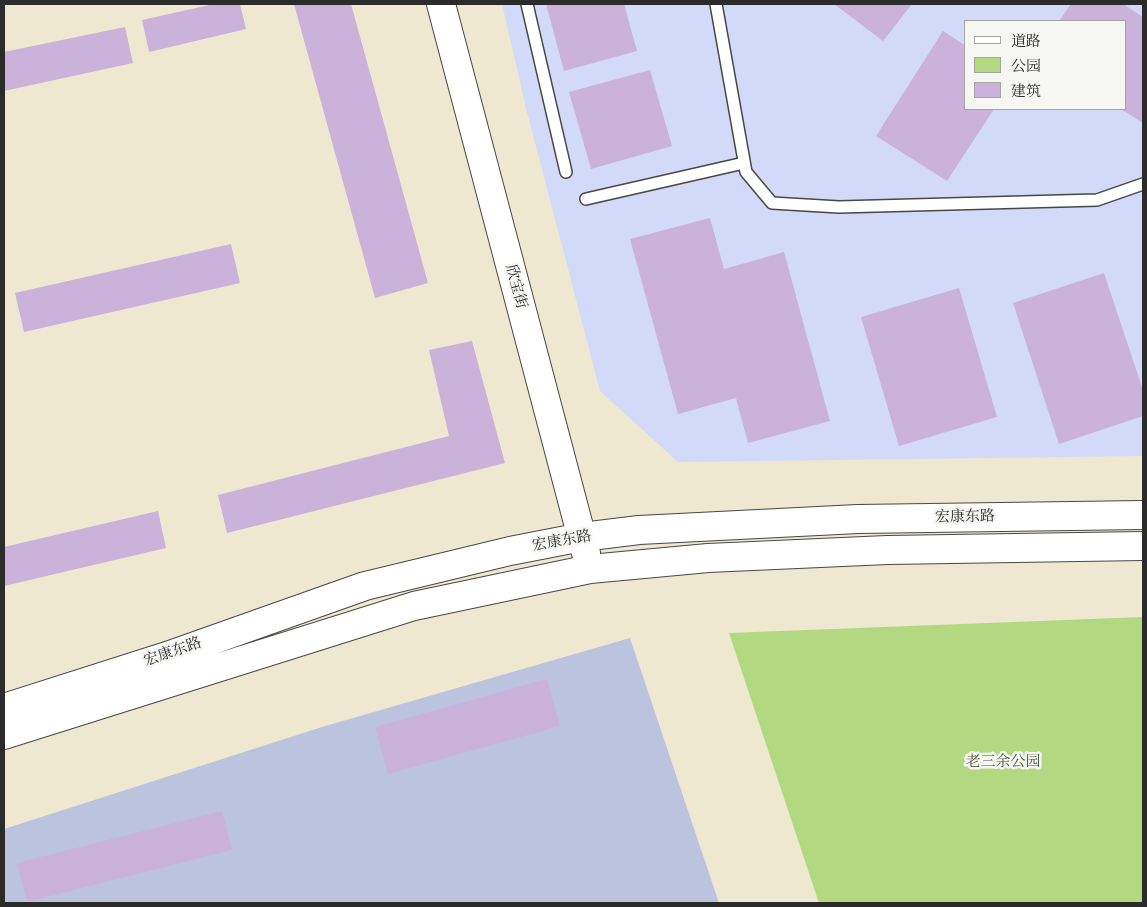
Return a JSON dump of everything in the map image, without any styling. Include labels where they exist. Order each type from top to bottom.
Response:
[{"type":"main road","name":"欣宝街","points":[[441,4],[590,569]]},
{"type":"main road","name":"宏康东路","points":[[4,708],[174,654],[366,586],[510,551],[582,537],[639,530],[858,519],[1143,515]]},
{"type":"main road","name":"宏康东路","points":[[4,735],[414,606],[590,569],[708,558],[877,551],[1143,546]]},
{"type":"lane","points":[[527,4],[566,172]]},
{"type":"lane","points":[[716,4],[746,172],[772,202],[839,207],[1097,200],[1143,184]]},
{"type":"lane","points":[[586,199],[744,163]]},
{"type":"shaded area","points":[[502,4],[1143,4],[1143,456],[678,462],[600,391],[527,112]]},
{"type":"shaded area","points":[[630,638],[719,903],[4,903],[4,829],[322,727]]},
{"type":"green space","name":"老三余公园","points":[[1143,617],[1143,903],[819,903],[729,633]]},
{"type":"building","points":[[214,4],[240,4],[246,29],[149,52],[142,20]]},
{"type":"building","points":[[294,4],[351,4],[428,283],[375,298]]},
{"type":"building","points":[[546,4],[624,4],[637,51],[564,71]]},
{"type":"building","points":[[834,4],[912,4],[883,41]]},
{"type":"building","points":[[1071,4],[1123,4],[1143,17],[1143,123],[1123,110],[1127,110],[1127,20],[1060,20]]},
{"type":"building","points":[[125,27],[133,63],[4,91],[4,52]]},
{"type":"building","points":[[943,31],[964,45],[964,110],[993,110],[947,181],[876,136]]},
{"type":"building","points":[[650,70],[672,146],[591,169],[569,92]]},
{"type":"building","points":[[710,218],[724,269],[784,252],[830,421],[748,443],[736,398],[678,414],[630,239]]},
{"type":"building","points":[[231,244],[240,283],[24,332],[15,293]]},
{"type":"building","points":[[1104,273],[1143,390],[1143,416],[1059,444],[1013,303]]},
{"type":"building","points":[[959,288],[997,417],[899,446],[861,317]]},
{"type":"building","points":[[472,341],[505,463],[227,533],[218,495],[449,436],[429,350]]},
{"type":"building","points":[[158,511],[166,548],[4,586],[4,547]]},
{"type":"building","points":[[547,679],[560,726],[388,774],[375,727]]},
{"type":"building","points":[[222,811],[232,850],[27,902],[17,863]]}]
